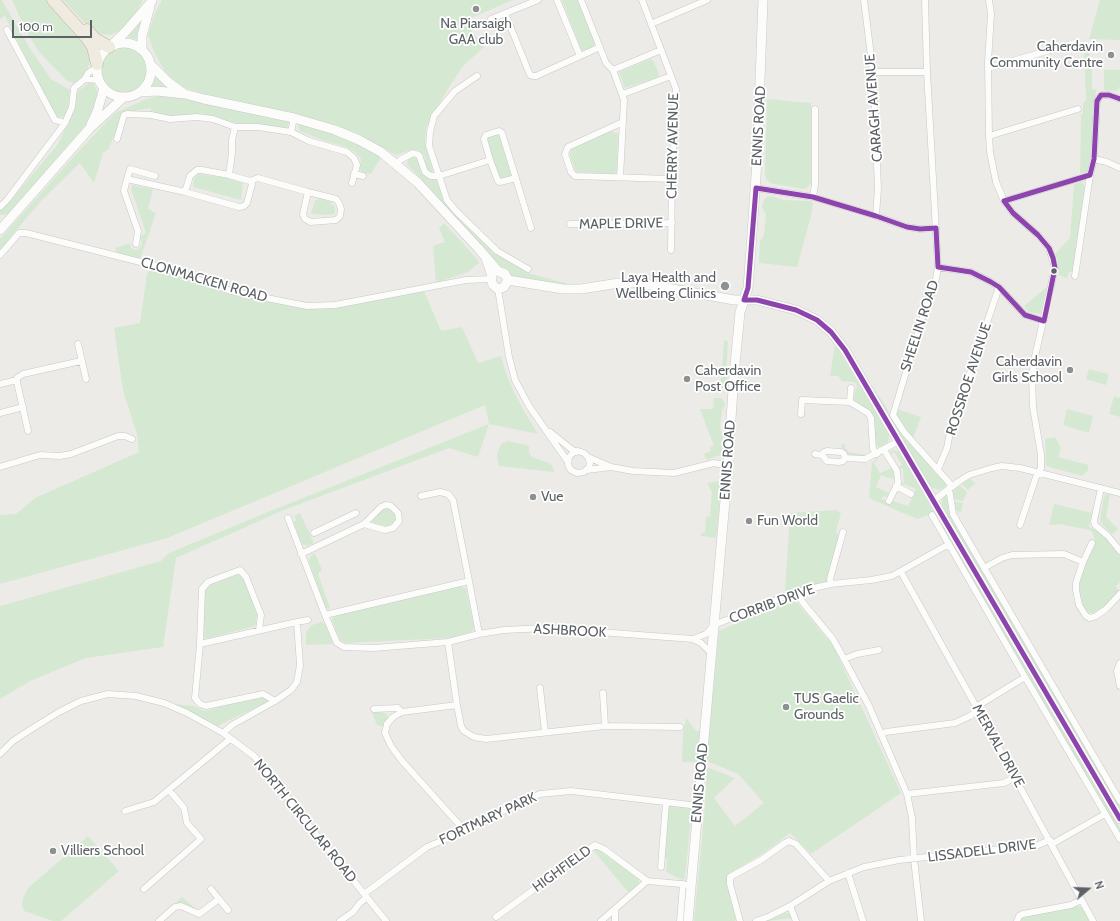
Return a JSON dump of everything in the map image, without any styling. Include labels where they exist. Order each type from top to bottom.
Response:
[{"type":"highway","points":[[53,0],[88,38],[93,47],[97,66]]},
{"type":"highway","points":[[60,0],[95,39],[111,46]]},
{"type":"main road","points":[[152,0],[129,29],[100,57],[97,66],[98,80],[104,88],[117,96],[124,97],[140,92],[157,91],[185,94],[294,118],[335,130],[359,140],[380,152],[418,183],[486,258],[494,275],[493,285],[498,289],[504,288],[508,280],[506,274],[494,275]]},
{"type":"main road","points":[[142,49],[142,36],[152,0]]},
{"type":"main road","name":"ENNIS ROAD","points":[[688,921],[688,885],[699,806],[728,466],[734,375],[740,312],[748,288],[756,188],[762,61],[763,0]]},
{"type":"main road","points":[[111,46],[125,42],[137,45],[149,59],[151,65],[150,77],[148,83],[140,92]]},
{"type":"main road","points":[[151,65],[168,82],[185,94]]},
{"type":"main road","points":[[90,128],[97,112],[104,88]]},
{"type":"main road","points":[[0,230],[90,128],[124,97]]},
{"type":"main road","points":[[508,280],[563,289],[581,289],[619,283],[639,283],[734,300],[757,300],[796,310],[817,320],[831,332],[845,350],[1120,819]]},
{"type":"street","points":[[491,19],[538,0]]},
{"type":"street","points":[[557,0],[580,56]]},
{"type":"street","points":[[582,0],[606,63],[613,70],[623,94],[624,100],[620,177]]},
{"type":"street","name":"CHERRY AVENUE","points":[[642,0],[676,89],[672,179],[671,250]]},
{"type":"street","points":[[651,24],[707,0]]},
{"type":"street","name":"CARAGH AVENUE","points":[[864,0],[873,72],[878,188],[876,216]]},
{"type":"street","name":"SHEELIN ROAD","points":[[925,0],[927,72],[938,267],[935,284],[893,415],[904,432],[938,469],[950,487]]},
{"type":"street","points":[[989,0],[991,14],[988,68],[989,136],[990,152],[996,182],[1004,201],[1013,213],[1038,235],[1048,248],[1053,258],[1055,268],[1032,375],[1034,414],[1041,456],[1041,468],[1036,477],[1020,525]]},
{"type":"street","points":[[505,13],[530,75],[536,76],[600,47]]},
{"type":"street","points":[[7,30],[55,120],[65,123]]},
{"type":"street","points":[[988,68],[1075,43]]},
{"type":"street","points":[[613,70],[661,50]]},
{"type":"street","points":[[0,207],[7,200],[65,123],[72,107],[74,88],[97,66]]},
{"type":"street","points":[[873,72],[927,72]]},
{"type":"street","points":[[477,76],[455,91],[434,116],[430,132],[429,146],[447,200],[456,211],[497,251],[528,270]]},
{"type":"street","points":[[623,94],[671,76]]},
{"type":"street","points":[[85,79],[98,80]]},
{"type":"street","points":[[1075,276],[1090,175],[1094,159],[1097,101],[1101,95],[1109,95],[1120,99]]},
{"type":"street","points":[[813,197],[815,184],[815,109]]},
{"type":"street","points":[[989,136],[1078,109]]},
{"type":"street","points":[[117,139],[124,115],[127,114],[151,115],[170,119],[197,117],[213,119],[235,127],[258,127],[291,132],[309,141],[347,152],[354,158],[357,164],[352,183]]},
{"type":"street","points":[[291,132],[294,118]]},
{"type":"street","points":[[622,122],[568,147],[565,154],[569,168],[574,176],[672,179]]},
{"type":"street","points":[[613,126],[622,134]]},
{"type":"street","points":[[229,176],[232,140],[235,127]]},
{"type":"street","points":[[516,178],[500,182],[498,180],[484,139],[486,136],[499,131],[502,133],[516,178],[531,228]]},
{"type":"street","points":[[397,165],[400,160],[413,153],[419,155],[425,172],[431,176],[439,176],[490,160]]},
{"type":"street","points":[[1094,159],[1107,162],[1120,168]]},
{"type":"street","points":[[136,244],[138,231],[124,191],[127,179],[130,169],[155,176]]},
{"type":"street","points":[[185,192],[190,176],[197,170],[250,181],[258,178],[336,199],[340,203],[340,216],[336,220],[311,222],[305,219],[303,214],[308,192]]},
{"type":"street","points":[[354,174],[363,176]]},
{"type":"street","points":[[1004,201],[1090,175]]},
{"type":"street","points":[[127,179],[185,192],[239,207],[244,206],[247,203],[252,184],[250,181]]},
{"type":"street","points":[[756,188],[813,197],[907,227],[920,229],[936,228]]},
{"type":"street","name":"MAPLE DRIVE","points":[[570,224],[672,223]]},
{"type":"street","name":"CLONMACKEN ROAD","points":[[0,255],[19,233],[26,233],[172,270],[231,291],[307,306],[334,305],[494,275]]},
{"type":"street","points":[[938,267],[972,272],[999,287],[1025,315],[1044,321]]},
{"type":"street","name":"ROSSROE AVENUE","points":[[938,469],[948,444],[950,432],[999,287]]},
{"type":"street","points":[[498,289],[509,357],[516,380],[529,406],[568,462],[569,467],[574,472],[580,473],[587,470],[611,467]]},
{"type":"street","points":[[78,344],[86,379]]},
{"type":"street","points":[[28,431],[17,380],[20,375],[81,361]]},
{"type":"street","points":[[0,384],[17,380]]},
{"type":"street","points":[[850,402],[852,388]]},
{"type":"street","points":[[800,414],[802,400],[850,402],[868,413],[871,418],[873,449],[877,454]]},
{"type":"street","points":[[0,413],[23,408]]},
{"type":"street","points":[[540,423],[554,436],[576,452]]},
{"type":"street","points":[[0,467],[40,455],[60,456],[71,454],[118,436],[125,436],[132,439]]},
{"type":"street","points":[[815,454],[822,455],[827,461],[839,462],[843,461],[845,458],[861,460],[870,458],[899,441]]},
{"type":"street","points":[[822,455],[827,450],[841,452],[844,454],[845,458]]},
{"type":"street","points":[[884,450],[898,471],[898,482],[889,501]]},
{"type":"street","points":[[568,462],[571,454],[582,451],[588,457],[611,467],[634,471],[674,474],[714,463],[728,466]]},
{"type":"street","points":[[587,470],[590,463],[588,457]]},
{"type":"street","points":[[933,501],[950,487],[969,475],[995,467],[1009,466],[1039,472],[1120,493]]},
{"type":"street","points":[[896,486],[911,494]]},
{"type":"street","points":[[950,487],[953,514],[1120,801]]},
{"type":"street","points":[[1101,488],[1094,521],[1095,525],[1108,536],[1120,551]]},
{"type":"street","points":[[421,496],[440,492],[448,494],[453,500],[468,581],[480,634]]},
{"type":"street","points":[[301,554],[364,524],[381,507],[386,505],[392,506],[398,513],[399,521],[393,528],[385,530],[364,524]]},
{"type":"street","points":[[314,533],[356,513]]},
{"type":"street","points":[[932,515],[1120,838]]},
{"type":"street","name":"ASHBROOK","points":[[288,518],[337,643],[344,647],[374,648],[448,642],[504,630],[546,628],[693,640],[701,643],[711,653]]},
{"type":"street","points":[[335,523],[341,535]]},
{"type":"street","name":"CORRIB DRIVE","points":[[831,584],[830,579],[843,532]]},
{"type":"street","points":[[1092,543],[1076,582],[1079,605],[1086,616],[1090,618],[1106,609],[1120,594]]},
{"type":"street","name":"CORRIB DRIVE","points":[[714,625],[796,592],[831,584],[871,580],[892,576],[949,544]]},
{"type":"street","points":[[984,568],[1002,558],[1012,555],[1064,554],[1083,562]]},
{"type":"street","points":[[259,630],[261,615],[246,576],[240,570],[208,582],[202,589],[196,698],[200,704],[206,706],[263,694],[275,701]]},
{"type":"street","name":"MERVAL DRIVE","points":[[901,572],[1051,842],[1093,921]]},
{"type":"street","points":[[325,615],[468,581]]},
{"type":"street","points":[[796,592],[833,639],[844,659],[869,706],[907,794],[912,818],[914,859],[921,921]]},
{"type":"street","points":[[200,644],[308,620]]},
{"type":"street","points":[[223,733],[232,725],[275,701],[291,690],[297,682],[300,664],[297,622]]},
{"type":"street","points":[[693,640],[706,634],[714,625]]},
{"type":"street","points":[[448,642],[461,726],[464,731],[474,737],[486,739],[605,726],[680,727]]},
{"type":"street","points":[[844,659],[857,654],[879,650]]},
{"type":"street","points":[[1120,663],[1117,672],[1120,686]]},
{"type":"street","points":[[881,734],[886,732],[955,723],[970,716],[977,708],[1025,677]]},
{"type":"street","points":[[540,688],[545,732]]},
{"type":"street","name":"NORTH CIRCULAR ROAD","points":[[0,754],[14,741],[59,712],[81,701],[108,694],[136,696],[164,703],[187,713],[223,733],[254,756],[386,921]]},
{"type":"street","points":[[603,694],[605,726]]},
{"type":"street","points":[[457,705],[402,712],[393,717],[387,724],[385,733],[391,746],[402,761],[465,831]]},
{"type":"street","points":[[374,709],[398,708],[402,712]]},
{"type":"street","points":[[385,709],[393,717]]},
{"type":"street","points":[[125,812],[154,802],[230,739]]},
{"type":"street","points":[[907,794],[1004,783],[1015,777]]},
{"type":"street","points":[[144,889],[201,839],[188,823],[184,808],[169,790]]},
{"type":"street","name":"FORTMARY PARK","points":[[340,921],[353,912],[366,896],[427,847],[465,831],[528,798],[540,794],[568,791],[699,806]]},
{"type":"street","points":[[661,867],[666,803]]},
{"type":"street","name":"LISSADELL DRIVE","points":[[756,921],[790,906],[829,881],[873,865],[1038,845],[1051,842],[1105,814]]},
{"type":"street","points":[[740,921],[730,884],[730,877],[761,860],[789,841],[796,844],[829,881]]},
{"type":"street","name":"HIGHFIELD","points":[[496,917],[595,845],[604,849],[647,881]]},
{"type":"street","points":[[848,873],[863,921]]},
{"type":"street","points":[[601,921],[647,881],[688,885],[680,921]]},
{"type":"street","points":[[211,889],[228,910]]},
{"type":"street","points":[[197,921],[199,914],[219,899]]},
{"type":"street","points":[[1017,921],[1019,916],[1023,914],[1071,905],[1081,900]]},
{"type":"street","points":[[159,921],[175,907],[181,906],[199,914]]},
{"type":"street","points":[[790,906],[796,921]]},
{"type":"street","points":[[615,910],[615,921]]},
{"type":"green space","points":[[0,0],[2,0],[29,47],[51,79],[70,90],[68,110],[64,117],[57,117],[51,108],[5,16],[0,19]]},
{"type":"green space","points":[[12,0],[47,0],[89,46],[92,55],[84,75],[74,83],[66,80],[39,52],[27,32]]},
{"type":"green space","points":[[63,0],[143,0],[134,17],[119,31],[111,35],[102,34],[98,37]]},
{"type":"green space","points":[[162,0],[513,0],[464,21],[484,47],[463,66],[449,87],[426,128],[425,143],[433,170],[432,172],[428,171],[425,165],[425,157],[419,150],[411,150],[396,155],[342,128],[251,104],[204,94],[182,87],[166,73],[155,54],[148,35],[154,15]]},
{"type":"green space","points":[[562,0],[579,0],[596,41],[593,47],[585,51],[581,50]]},
{"type":"green space","points":[[1100,0],[1120,0],[1120,40],[1089,39]]},
{"type":"green space","points":[[145,13],[139,40],[127,37]]},
{"type":"green space","points":[[129,46],[133,47],[143,56],[146,60],[146,78],[137,88],[129,92],[119,92],[111,88],[102,78],[101,64],[105,56],[115,47]]},
{"type":"green space","points":[[1084,46],[1089,47],[1090,61],[1092,62],[1092,89],[1096,90],[1089,168],[1086,173],[1080,173],[1081,115],[1083,114],[1083,103],[1086,101]]},
{"type":"green space","points":[[650,59],[653,60],[659,74],[658,77],[625,88],[619,72]]},
{"type":"green space","points":[[1104,70],[1120,70],[1120,86],[1117,91],[1104,90]]},
{"type":"green space","points":[[156,76],[174,91],[151,87]]},
{"type":"green space","points":[[89,83],[94,83],[99,98],[96,113],[8,214],[0,215],[0,209],[11,200],[58,144],[71,117],[78,91]]},
{"type":"green space","points":[[167,94],[289,122],[287,129],[254,124],[241,124],[217,118],[170,116],[150,113],[151,108],[124,113],[108,150],[103,153],[94,183],[80,163],[42,200],[12,235],[0,253],[0,239],[75,155],[115,113],[146,99]]},
{"type":"green space","points":[[767,99],[811,103],[811,182],[808,187],[803,189],[770,183],[766,179]]},
{"type":"green space","points":[[303,122],[356,141],[381,157],[371,174],[362,173],[360,169],[361,159],[355,152],[346,147],[322,140],[300,131],[298,126]]},
{"type":"green space","points":[[610,131],[618,134],[617,171],[614,174],[576,172],[570,155],[571,149]]},
{"type":"green space","points":[[497,134],[501,135],[512,174],[511,177],[502,180],[499,178],[486,140],[487,137]]},
{"type":"green space","points":[[412,156],[417,159],[425,176],[430,179],[437,180],[445,201],[495,253],[528,273],[573,285],[517,279],[505,269],[495,265],[429,187],[407,165],[408,158]]},
{"type":"green space","points":[[199,174],[227,178],[243,183],[241,200],[193,187],[194,178]]},
{"type":"green space","points":[[1082,182],[1085,187],[1073,272],[1069,272],[1067,278],[1059,275],[1055,254],[1070,238],[1074,184]]},
{"type":"green space","points":[[132,185],[153,189],[148,209],[156,213],[140,259],[118,255],[115,248],[130,243],[131,248],[135,250],[140,248],[142,243],[140,237],[146,233],[131,189]]},
{"type":"green space","points":[[771,196],[783,200],[809,201],[813,203],[811,216],[797,267],[759,263],[760,242],[764,235],[766,215],[762,207],[766,197]]},
{"type":"green space","points":[[318,198],[332,202],[331,205],[334,205],[335,214],[311,214],[315,200],[318,200]]},
{"type":"green space","points":[[444,223],[478,260],[479,263],[468,272],[436,283],[433,246],[445,242],[439,228]]},
{"type":"green space","points":[[152,268],[306,309],[424,291],[441,331],[462,327],[478,363],[501,356],[514,392],[538,434],[489,424],[485,405],[167,538],[0,584],[0,515],[16,514],[35,498],[139,452],[137,434],[123,391],[114,328],[140,323],[147,274]]},
{"type":"green space","points":[[1047,287],[1040,314],[1029,312],[1024,306]]},
{"type":"green space","points":[[724,340],[728,341],[726,375],[729,381],[729,386],[721,388],[720,382]]},
{"type":"green space","points":[[835,344],[889,435],[888,443],[881,447],[876,445],[874,440],[872,414],[854,399],[853,396],[857,387],[856,384],[854,382],[842,381],[838,376],[830,376]]},
{"type":"green space","points":[[860,369],[885,405],[893,421],[946,483],[945,487],[939,490],[930,487]]},
{"type":"green space","points":[[1089,369],[1109,374],[1106,385],[1086,379]]},
{"type":"green space","points":[[1114,396],[1120,398],[1120,417],[1109,414]]},
{"type":"green space","points":[[714,398],[721,398],[725,403],[722,410],[720,427],[724,443],[723,451],[720,455],[707,460],[704,454],[711,451],[710,447],[714,446],[700,409],[713,409]]},
{"type":"green space","points":[[897,409],[921,417],[913,438],[897,417]]},
{"type":"green space","points":[[1067,409],[1093,416],[1089,433],[1063,425]]},
{"type":"green space","points":[[489,424],[478,457],[449,448],[284,510],[176,558],[163,647],[86,658],[30,681],[0,699],[0,606],[161,561],[169,553]]},
{"type":"green space","points":[[1055,437],[1061,448],[1058,457],[1088,465],[1088,471],[1082,476],[1046,466],[1045,439]]},
{"type":"green space","points":[[508,441],[529,446],[531,456],[550,463],[554,469],[554,472],[499,466],[497,456],[499,448],[501,444]]},
{"type":"green space","points":[[842,444],[845,444],[845,448],[849,452],[867,455],[862,457],[846,456],[844,449],[841,447]]},
{"type":"green space","points":[[892,450],[899,452],[934,512],[918,519],[869,498],[872,463],[877,458],[878,459],[874,463],[880,473],[892,468],[895,473],[895,480],[881,475],[876,487],[889,493],[887,496],[882,497],[882,499],[892,503],[893,501],[908,506],[912,498],[916,489],[904,484],[902,487],[901,482],[904,483],[903,468],[900,469],[899,467],[902,465],[894,452],[891,454],[890,452]]},
{"type":"green space","points":[[970,479],[975,483],[968,490],[962,484]]},
{"type":"green space","points":[[722,481],[716,538],[701,536],[701,533],[705,532],[706,517],[710,516],[712,492],[707,483]]},
{"type":"green space","points":[[960,486],[967,492],[963,501],[954,499],[952,492]]},
{"type":"green space","points":[[947,494],[951,515],[1077,732],[1075,734],[942,507],[942,498]]},
{"type":"green space","points":[[1110,494],[1106,517],[1118,529],[1112,534],[1100,520],[1104,497],[1105,495]]},
{"type":"green space","points":[[954,503],[963,503],[961,513],[955,510]]},
{"type":"green space","points":[[1054,504],[1092,513],[1089,527],[1097,531],[1105,538],[1120,556],[1120,582],[1116,586],[1119,592],[1108,604],[1094,613],[1088,613],[1086,611],[1079,593],[1081,574],[1095,542],[1093,533],[1090,530],[1064,524],[1049,525]]},
{"type":"green space","points":[[386,507],[394,511],[396,518],[393,523],[387,526],[374,524],[372,521]]},
{"type":"green space","points":[[836,510],[841,513],[836,531],[840,539],[827,582],[785,593],[790,513]]},
{"type":"green space","points":[[300,513],[314,543],[308,546],[302,544],[293,523],[296,520],[294,516]]},
{"type":"green space","points":[[937,513],[1120,828],[1120,835],[934,514]]},
{"type":"green space","points":[[315,553],[322,570],[318,574],[330,608],[328,609],[325,606],[309,562],[311,555]]},
{"type":"green space","points":[[238,574],[244,578],[257,615],[255,626],[206,639],[203,634],[205,591],[208,586]]},
{"type":"green space","points":[[461,586],[466,589],[474,627],[472,632],[449,638],[345,643],[340,640],[332,620],[334,616]]},
{"type":"green space","name":"TUS Gaelic Grounds","points":[[793,598],[834,647],[901,793],[811,854],[790,833],[765,852],[727,876],[727,885],[736,919],[735,921],[694,921],[705,806],[707,767],[735,778],[714,798],[735,826],[764,803],[738,774],[707,761],[719,631]]},
{"type":"green space","points":[[321,622],[326,624],[333,644],[306,645],[306,632],[312,625]]},
{"type":"green space","points":[[256,697],[264,697],[268,699],[268,702],[217,726],[172,704],[193,706],[205,711]]},
{"type":"green space","points":[[379,712],[387,715],[388,718],[383,727],[377,725],[372,713]]},
{"type":"green space","points":[[686,718],[696,731],[700,731],[697,762],[682,762],[683,732]]},
{"type":"green space","points":[[1081,737],[1120,805],[1120,812],[1077,739]]},
{"type":"green space","points":[[672,805],[692,807],[685,878],[683,880],[666,872],[667,859],[664,857],[668,808]]},
{"type":"green space","points":[[88,836],[119,871],[61,921],[53,921],[24,911],[22,906],[23,898],[28,888]]},
{"type":"green space","points":[[593,850],[599,850],[639,879],[639,884],[629,893]]},
{"type":"green space","points":[[182,897],[196,909],[175,903]]},
{"type":"green space","points":[[1078,906],[1083,908],[1090,921],[1019,921],[1023,916]]},
{"type":"green space","points":[[786,913],[790,913],[793,918],[767,921]]},
{"type":"transit line","points":[[1120,99],[1109,95],[1101,95],[1097,101],[1094,159],[1090,175],[1004,201],[1013,213],[1038,235],[1049,248],[1053,258],[1055,268],[1044,321],[1025,315],[999,287],[991,282],[971,272],[938,267],[936,228],[920,229],[907,227],[813,197],[756,188],[748,288],[744,300],[757,300],[796,310],[817,320],[831,332],[845,350],[1120,819]]},
{"type":"place","name":"Na Piarsaigh GAA club","points":[[476,9]]},
{"type":"place","name":"Caherdavin Community Centre","points":[[1111,55]]},
{"type":"place","name":"Laya Health and Wellbeing Clinics","points":[[725,286]]},
{"type":"place","name":"Caherdavin Girls School","points":[[1070,370]]},
{"type":"place","name":"Caherdavin Post Office","points":[[687,379]]},
{"type":"place","name":"Vue","points":[[533,497]]},
{"type":"place","name":"Fun World","points":[[749,521]]},
{"type":"place","name":"TUS Gaelic Grounds","points":[[786,707]]},
{"type":"place","name":"Villiers School","points":[[53,851]]}]
